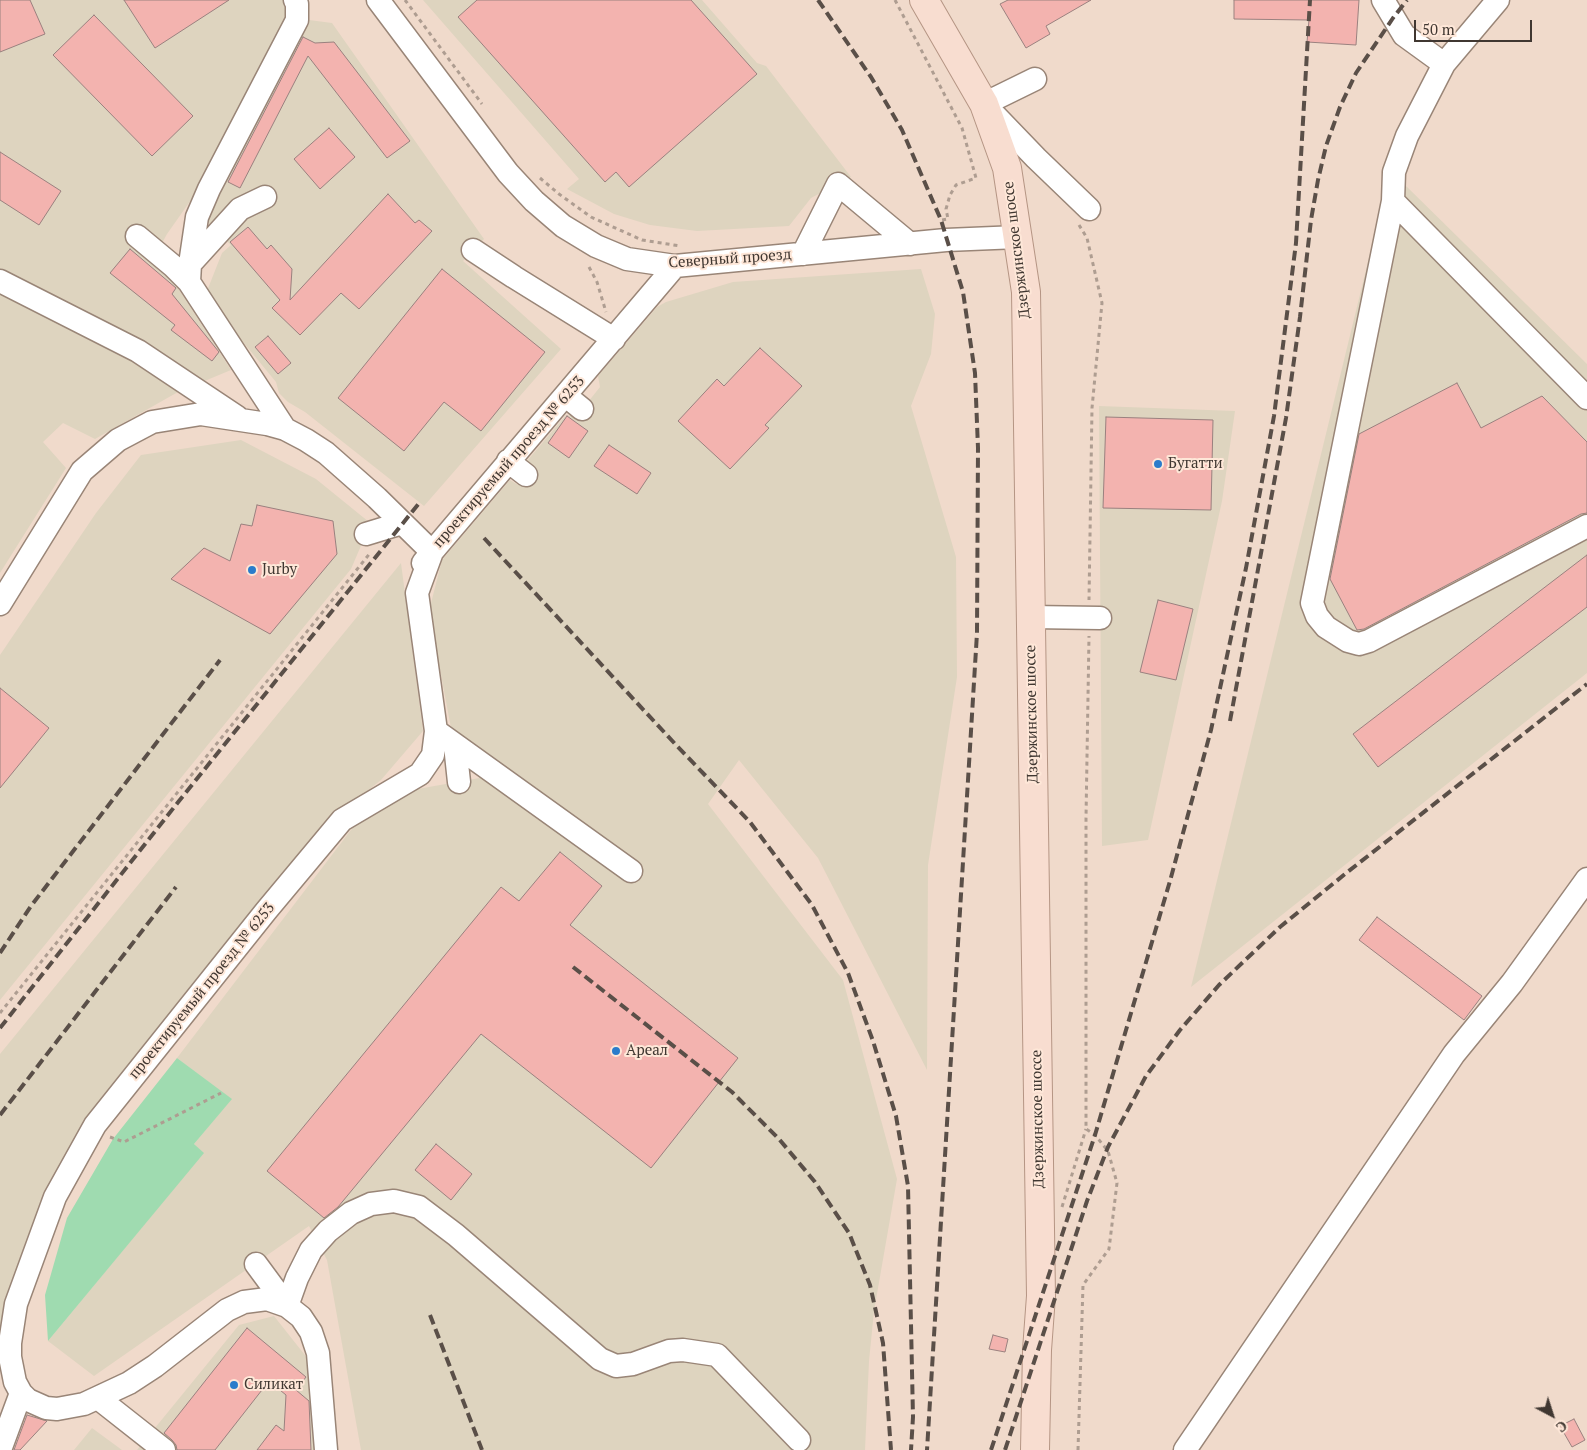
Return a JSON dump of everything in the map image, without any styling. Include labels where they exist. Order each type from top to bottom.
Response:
[{"type":"main road","name":"Дзержинское шоссе","points":[[924,0],[984,104],[1007,168],[1026,292],[1041,1296],[1037,1350],[1035,1450]]},
{"type":"street","points":[[189,273],[197,217],[209,189],[297,20],[297,4],[295,0]]},
{"type":"street","name":"Северный проезд","points":[[378,0],[502,166],[534,202],[563,226],[596,246],[627,259],[675,266],[946,240],[1018,237]]},
{"type":"street","points":[[1383,0],[1404,36],[1444,64]]},
{"type":"street","points":[[1498,0],[1444,64],[1404,145],[1394,172],[1393,201],[1312,603],[1326,627],[1348,641],[1359,644],[1369,641],[1587,526]]},
{"type":"street","points":[[1036,79],[984,104],[1036,158],[1083,215]]},
{"type":"street","points":[[803,254],[838,184],[910,244]]},
{"type":"street","points":[[189,273],[240,209],[265,197]]},
{"type":"street","points":[[1393,201],[1587,398]]},
{"type":"street","points":[[137,236],[173,266],[189,273],[285,429]]},
{"type":"street","points":[[473,250],[612,337]]},
{"type":"street","name":"проектируемый проезд № 6253","points":[[21,1393],[15,1382],[10,1357],[12,1325],[16,1304],[55,1197],[94,1128],[266,911],[342,820],[420,774],[433,755],[436,731],[417,593],[432,552],[508,462],[580,395],[612,337],[675,266]]},
{"type":"street","points":[[0,281],[138,351],[243,420]]},
{"type":"street","points":[[0,604],[82,471],[118,440],[152,422],[201,414],[285,429],[326,452],[397,525],[432,552],[404,587]]},
{"type":"street","points":[[508,462],[526,475]]},
{"type":"street","points":[[366,534],[397,525]]},
{"type":"street","points":[[1031,618],[1095,618]]},
{"type":"street","points":[[436,731],[631,871]]},
{"type":"street","points":[[455,744],[459,782]]},
{"type":"street","points":[[1185,1450],[1454,1054],[1512,983],[1587,878]]},
{"type":"street","points":[[287,1306],[297,1278],[311,1250],[328,1231],[351,1213],[371,1204],[394,1201],[419,1207],[456,1235],[600,1359],[616,1366],[633,1364],[669,1351],[683,1350],[717,1355],[798,1440]]},
{"type":"street","points":[[256,1264],[287,1306],[301,1317],[311,1332],[318,1353],[326,1450]]},
{"type":"street","points":[[0,1450],[21,1393],[28,1400],[57,1409],[84,1404],[129,1383],[155,1366],[227,1310],[244,1302],[268,1299],[287,1306]]},
{"type":"street","points":[[98,1398],[164,1450]]},
{"type":"path","points":[[405,0],[482,104]]},
{"type":"path","points":[[895,0],[962,128],[976,178],[956,185],[950,195],[946,209],[948,219],[936,221]]},
{"type":"path","points":[[537,175],[591,217],[642,240],[688,247]]},
{"type":"path","points":[[1060,1213],[1086,1129],[1086,837],[1095,618],[1092,408],[1102,303],[1083,215]]},
{"type":"path","points":[[589,267],[606,307],[612,337]]},
{"type":"path","points":[[0,1013],[397,525]]},
{"type":"path","points":[[94,1128],[113,1139],[124,1142],[221,1093]]},
{"type":"path","points":[[1078,1450],[1083,1285],[1109,1249],[1117,1183],[1108,1151],[1095,1135],[1086,1129]]},
{"type":"shaded area","points":[[0,0],[285,0],[295,13],[198,190],[167,234],[156,254],[231,370],[178,392],[95,439],[63,423],[43,442],[66,468],[0,573]]},
{"type":"shaded area","points":[[423,0],[702,0],[757,63],[766,66],[851,177],[811,198],[789,226],[697,231],[650,225],[614,214],[567,189],[579,179]]},
{"type":"shaded area","points":[[309,20],[332,23],[484,239],[463,261],[561,349],[424,506],[305,412],[288,402],[279,393],[276,382],[205,296],[222,253],[231,245],[206,221]]},
{"type":"shaded area","points":[[1404,184],[1587,364],[1587,673],[1191,987],[1385,192]]},
{"type":"shaded area","points":[[921,269],[935,314],[931,354],[911,406],[956,557],[957,677],[928,865],[927,1070],[818,858],[739,760],[708,804],[843,980],[897,1179],[874,1311],[869,1361],[865,1450],[361,1450],[327,1260],[309,1226],[94,1376],[48,1341],[203,1153],[194,1144],[231,1099],[177,1058],[354,826],[412,790],[485,777],[451,728],[429,611],[442,560],[510,480],[518,485],[533,465],[527,461],[566,415],[576,417],[600,387],[598,376],[657,307],[666,302],[733,282]]},
{"type":"shaded area","points":[[1099,406],[1235,411],[1222,501],[1148,840],[1102,846]]},
{"type":"shaded area","points":[[241,440],[316,479],[369,522],[351,569],[0,1000],[0,655],[96,513],[141,455]]},
{"type":"shaded area","points":[[401,563],[423,731],[381,780],[332,819],[44,1196],[0,1328],[0,1054]]},
{"type":"shaded area","points":[[274,1316],[308,1359],[316,1450],[137,1450],[239,1325]]},
{"type":"shaded area","points":[[92,1428],[122,1450],[74,1450]]},
{"type":"green space","points":[[177,1058],[232,1099],[194,1144],[204,1153],[48,1341],[45,1295],[67,1218],[113,1139]]},
{"type":"building","points":[[0,0],[30,0],[45,34],[0,52]]},
{"type":"building","points":[[124,0],[229,0],[155,48]]},
{"type":"building","points":[[477,0],[691,0],[757,74],[629,187],[616,172],[605,182],[458,17]]},
{"type":"building","points":[[1008,0],[1091,0],[1046,26],[1050,34],[1026,48],[1000,4]]},
{"type":"building","points":[[1234,0],[1359,0],[1356,45],[1307,42],[1309,20],[1234,19]]},
{"type":"building","points":[[94,15],[193,116],[152,156],[53,55]]},
{"type":"building","points":[[303,37],[315,43],[334,42],[410,141],[387,158],[308,56],[240,188],[228,182]]},
{"type":"building","points":[[329,128],[355,157],[320,189],[294,159]]},
{"type":"building","points":[[0,152],[61,191],[39,225],[0,200]]},
{"type":"building","points":[[388,194],[415,223],[419,220],[432,231],[359,309],[341,293],[300,335],[272,308],[280,300],[230,242],[248,227],[267,249],[271,245],[292,269],[290,300]]},
{"type":"building","points":[[130,249],[176,288],[172,294],[219,352],[212,361],[171,330],[175,325],[110,273]]},
{"type":"building","points":[[442,269],[545,352],[481,431],[444,402],[404,451],[338,398]]},
{"type":"building","points":[[268,336],[291,363],[278,374],[255,347]]},
{"type":"building","points":[[760,348],[802,386],[765,425],[769,428],[730,469],[678,421],[717,379],[724,386]]},
{"type":"building","points":[[1457,383],[1481,428],[1542,396],[1587,442],[1587,513],[1581,514],[1364,629],[1357,630],[1330,579],[1359,434]]},
{"type":"building","points":[[567,416],[588,431],[569,458],[548,443]]},
{"type":"building","name":"Бугатти","points":[[1106,417],[1213,420],[1211,510],[1103,508]]},
{"type":"building","points":[[609,445],[651,473],[637,494],[594,466]]},
{"type":"building","name":"Jurby","points":[[257,505],[333,521],[337,554],[270,634],[171,579],[204,548],[230,561],[241,524],[252,526]]},
{"type":"building","points":[[1587,555],[1587,607],[1378,767],[1353,734]]},
{"type":"building","points":[[1158,600],[1193,609],[1176,680],[1140,672]]},
{"type":"building","points":[[0,688],[49,728],[0,788]]},
{"type":"building","points":[[560,852],[602,886],[570,925],[738,1058],[651,1168],[481,1034],[338,1207],[324,1218],[267,1171],[501,887],[519,901]]},
{"type":"building","points":[[1377,917],[1482,996],[1464,1020],[1359,940]]},
{"type":"building","points":[[436,1144],[472,1174],[451,1200],[415,1170]]},
{"type":"building","name":"Силикат","points":[[247,1328],[306,1377],[296,1390],[309,1401],[311,1450],[257,1450],[276,1425],[284,1431],[286,1395],[269,1381],[215,1450],[177,1450],[176,1445],[164,1433]]},
{"type":"building","points":[[993,1335],[1008,1339],[1005,1352],[989,1349]]},
{"type":"building","points":[[27,1415],[47,1421],[20,1450],[14,1450]]},
{"type":"building","points":[[1574,1419],[1585,1440],[1572,1447],[1560,1426]]},
{"type":"railway","points":[[818,0],[871,77],[902,130],[941,220],[963,292],[975,373],[978,448],[977,633],[927,1450]]},
{"type":"railway","points":[[991,1450],[1095,1135],[1170,881],[1211,730],[1246,568],[1274,416],[1296,243],[1310,0]]},
{"type":"railway","points":[[1230,721],[1286,418],[1311,220],[1326,146],[1340,107],[1356,73],[1407,0]]},
{"type":"railway","points":[[0,1028],[179,801],[420,502]]},
{"type":"railway","points":[[484,538],[750,822],[812,905],[848,973],[873,1041],[896,1116],[908,1186],[913,1417],[911,1450]]},
{"type":"railway","points":[[0,953],[31,906],[220,660]]},
{"type":"railway","points":[[1005,1450],[1087,1201],[1108,1147],[1146,1076],[1180,1030],[1219,985],[1280,927],[1587,684]]},
{"type":"railway","points":[[0,1115],[176,887]]},
{"type":"railway","points":[[573,967],[732,1092],[779,1139],[815,1182],[849,1233],[870,1285],[883,1343],[891,1450]]},
{"type":"railway","points":[[430,1315],[482,1450]]},
{"type":"place","name":"Бугатти","points":[[1158,464]]},
{"type":"place","name":"Jurby","points":[[252,570]]},
{"type":"place","name":"Ареал","points":[[616,1051]]},
{"type":"place","name":"Силикат","points":[[234,1385]]}]
